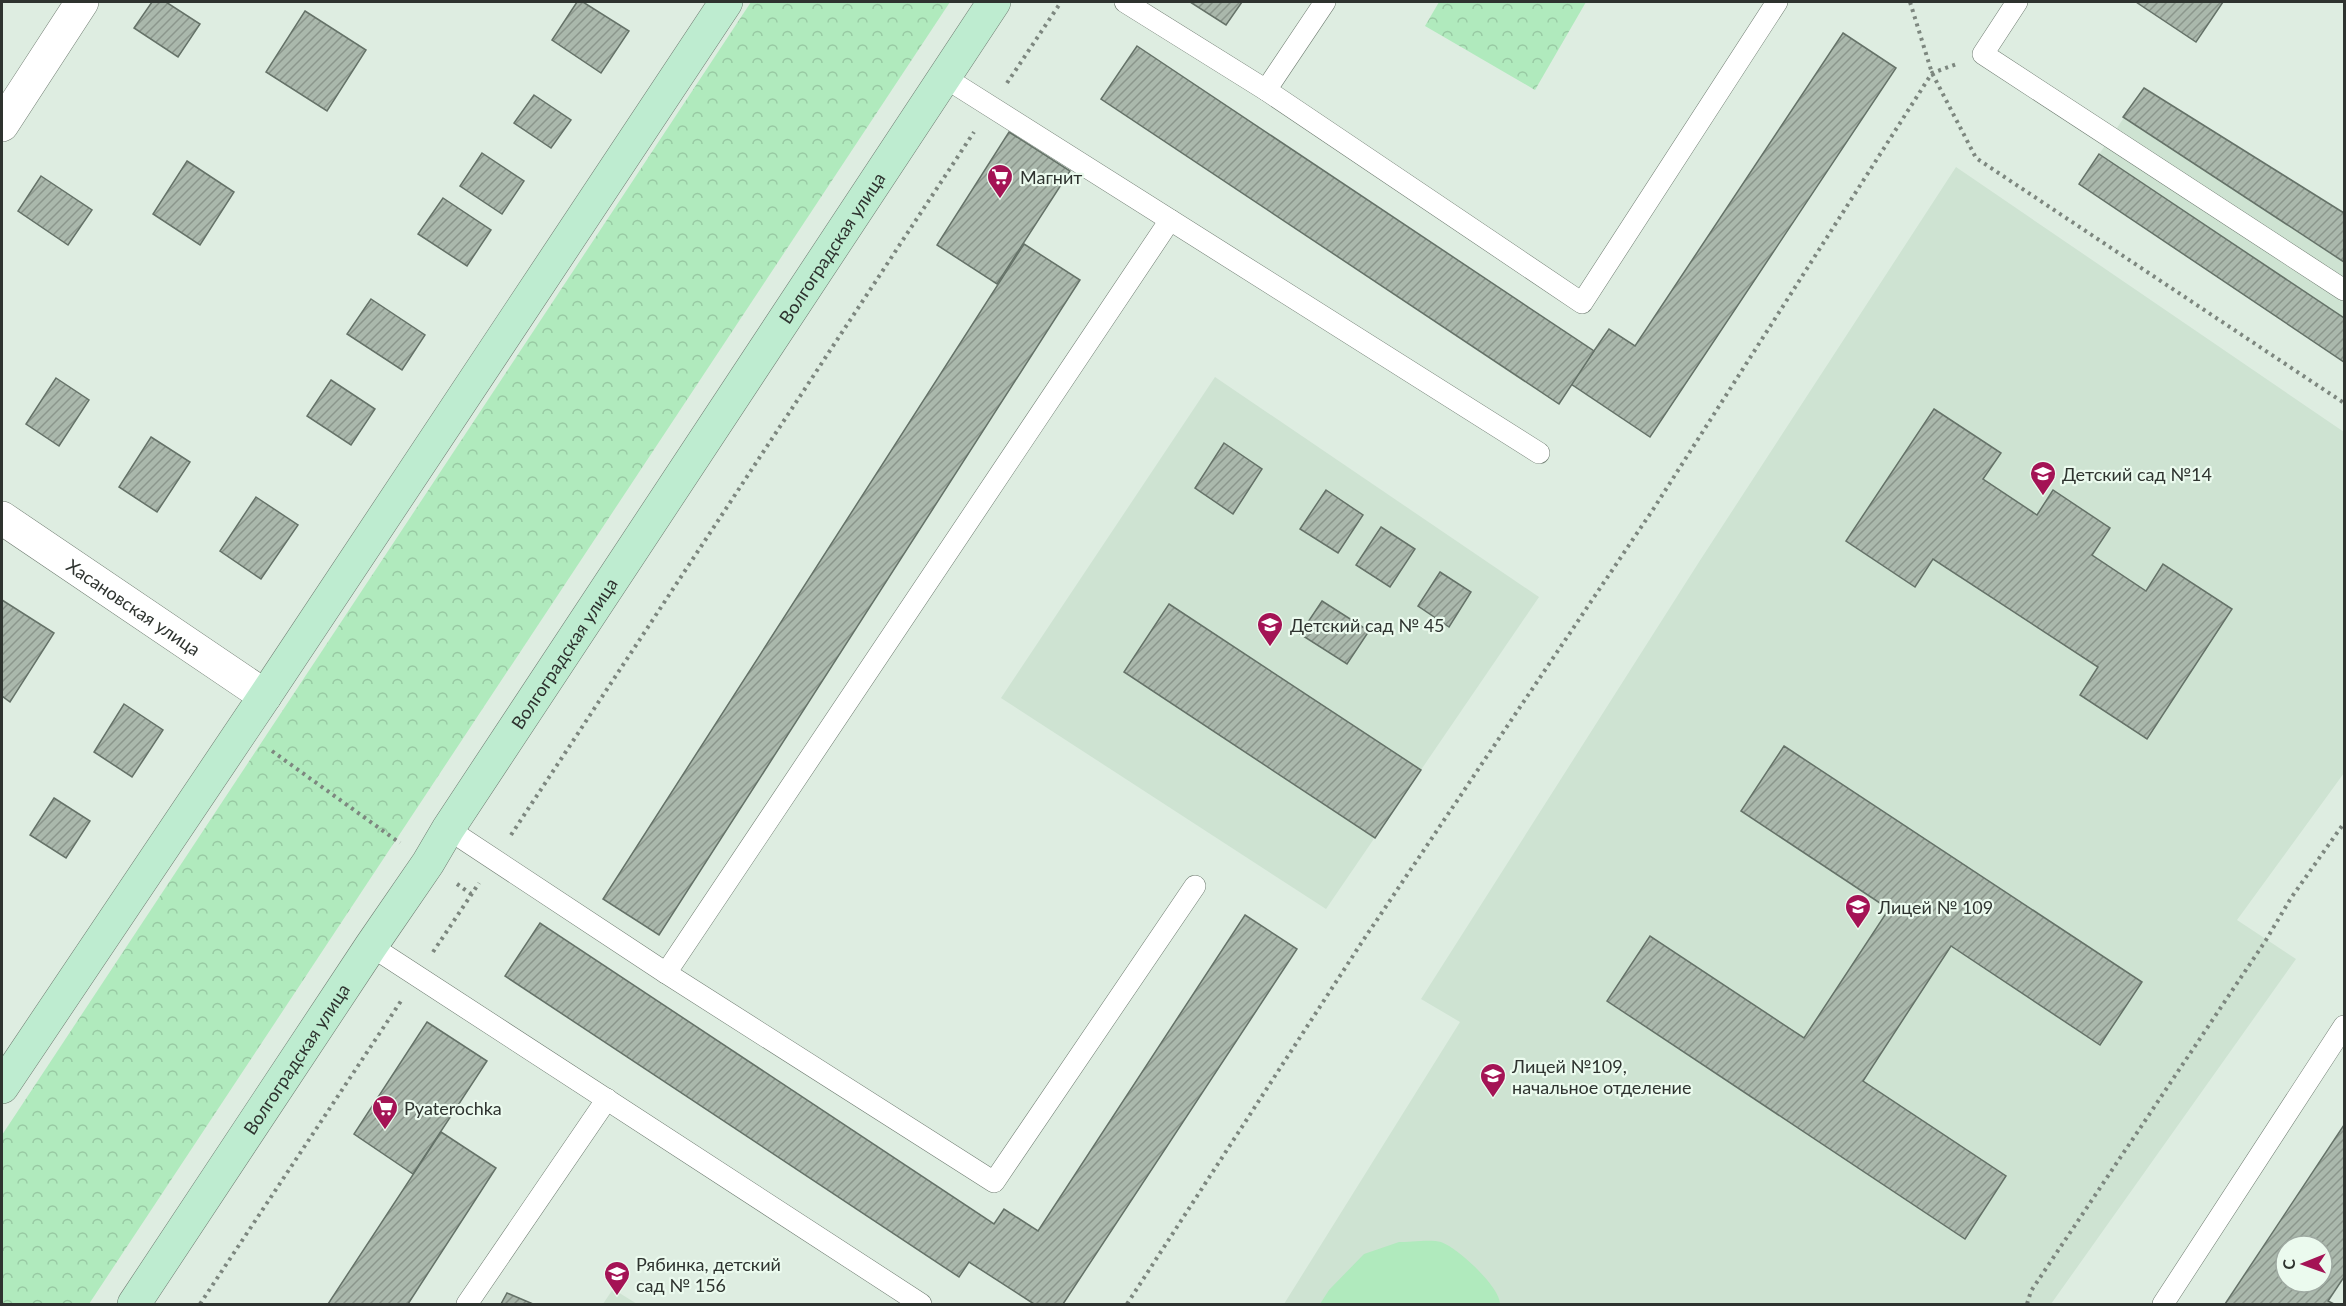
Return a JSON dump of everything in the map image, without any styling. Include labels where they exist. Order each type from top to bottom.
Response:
[{"type":"street","points":[[2,125],[82,2]]},
{"type":"street","points":[[2,1087],[726,2]]},
{"type":"street","name":"Волгоградская улица","points":[[134,1305],[428,863],[448,829],[994,2]]},
{"type":"street","name":"Хасановская улица","points":[[2,518],[265,696]]},
{"type":"lane","points":[[1125,2],[1266,90],[1582,303],[1777,2]]},
{"type":"lane","points":[[1266,90],[1325,2]]},
{"type":"lane","points":[[2017,2],[1983,54],[2344,290]]},
{"type":"lane","points":[[944,77],[1539,453]]},
{"type":"lane","points":[[666,973],[1170,220]]},
{"type":"lane","points":[[448,829],[666,973],[994,1182],[1195,886]]},
{"type":"lane","points":[[371,946],[921,1305]]},
{"type":"lane","points":[[2163,1305],[2344,1026]]},
{"type":"lane","points":[[467,1305],[607,1100]]},
{"type":"path","points":[[200,1305],[1061,2]]},
{"type":"path","points":[[1910,2],[1932,73],[1976,158],[2344,403]]},
{"type":"path","points":[[1127,1305],[1360,945],[1654,508],[1932,73],[1983,54]]},
{"type":"path","points":[[269,749],[471,894]]},
{"type":"path","points":[[2027,1305],[2031,1291],[2266,940],[2291,898],[2344,823]]},
{"type":"shaded area","points":[[2144,88],[2344,213],[2344,362],[2079,184]]},
{"type":"shaded area","points":[[1956,167],[2344,432],[2344,773],[2237,920],[2296,959],[2051,1304],[1284,1304],[1460,1022],[1421,999],[1699,562]]},
{"type":"shaded area","name":"Детский сад № 45","points":[[1215,377],[1539,597],[1326,909],[1001,698]]},
{"type":"shaded area","name":"Рябинка, детский сад № 156","points":[[613,1289],[637,1304],[603,1304]]},
{"type":"green space","points":[[751,2],[950,2],[89,1304],[2,1304],[2,1135]]},
{"type":"green space","points":[[1439,2],[1586,2],[1535,90],[1425,26]]},
{"type":"green space","points":[[1432,1241],[1448,1246],[1486,1278],[1500,1304],[1320,1304],[1329,1290],[1364,1254],[1399,1242]]},
{"type":"building","points":[[152,2],[166,2],[200,24],[178,57],[134,28]]},
{"type":"building","points":[[577,2],[583,2],[629,31],[601,73],[552,40]]},
{"type":"building","points":[[1190,2],[1242,2],[1226,25]]},
{"type":"building","points":[[2136,2],[2223,2],[2196,42]]},
{"type":"building","points":[[305,11],[366,50],[327,111],[266,72]]},
{"type":"building","points":[[1843,33],[1896,68],[1650,437],[1571,384],[1609,329],[1635,346]]},
{"type":"building","points":[[1137,46],[1594,351],[1559,404],[1101,99]]},
{"type":"building","points":[[2144,88],[2344,213],[2344,262],[2123,117]]},
{"type":"building","points":[[534,95],[571,120],[551,148],[514,123]]},
{"type":"building","points":[[1009,132],[1070,171],[997,284],[937,245]]},
{"type":"building","points":[[482,153],[524,181],[502,214],[460,186]]},
{"type":"building","points":[[2099,154],[2344,318],[2344,362],[2079,184]]},
{"type":"building","points":[[187,161],[234,192],[200,245],[153,214]]},
{"type":"building","points":[[41,176],[92,210],[68,245],[18,211]]},
{"type":"building","points":[[443,198],[491,230],[467,266],[418,234]]},
{"type":"building","points":[[1024,244],[1080,280],[659,935],[603,899]]},
{"type":"building","points":[[371,299],[425,335],[402,370],[347,334]]},
{"type":"building","points":[[56,378],[89,400],[59,446],[26,424]]},
{"type":"building","points":[[331,380],[375,409],[351,445],[307,416]]},
{"type":"building","points":[[1934,409],[2001,453],[1983,479],[2037,515],[2053,490],[2110,528],[2092,555],[2146,591],[2163,564],[2232,609],[2147,739],[2080,695],[2098,667],[1933,559],[1915,587],[1846,541]]},
{"type":"building","points":[[151,437],[190,462],[157,512],[119,487]]},
{"type":"building","points":[[1224,443],[1262,469],[1233,514],[1195,488]]},
{"type":"building","points":[[1326,490],[1363,515],[1338,553],[1300,529]]},
{"type":"building","points":[[256,497],[298,525],[261,579],[220,551]]},
{"type":"building","points":[[1381,527],[1415,549],[1390,587],[1356,565]]},
{"type":"building","points":[[1440,572],[1471,592],[1449,627],[1418,606]]},
{"type":"building","points":[[2,600],[54,633],[10,702],[2,696]]},
{"type":"building","points":[[1322,601],[1369,631],[1347,664],[1300,634]]},
{"type":"building","points":[[1169,604],[1421,770],[1375,838],[1124,672]]},
{"type":"building","points":[[124,704],[163,730],[132,777],[94,752]]},
{"type":"building","points":[[1784,746],[2142,982],[2100,1045],[1951,946],[1863,1081],[2006,1176],[1965,1239],[1607,1001],[1650,936],[1804,1038],[1889,909],[1741,811]]},
{"type":"building","points":[[54,798],[90,821],[66,858],[30,835]]},
{"type":"building","points":[[1245,915],[1297,949],[1063,1304],[1034,1304],[969,1262],[959,1277],[505,976],[540,923],[994,1224],[1004,1209],[1038,1231]]},
{"type":"building","points":[[427,1022],[487,1061],[413,1174],[354,1134]]},
{"type":"building","points":[[2344,1125],[2344,1277],[2334,1292],[2334,1234],[2274,1234],[2274,1294],[2333,1294],[2328,1301],[2334,1304],[2225,1304]]},
{"type":"building","points":[[441,1132],[496,1168],[408,1304],[328,1304]]},
{"type":"building","points":[[507,1293],[533,1304],[501,1304]]},
{"type":"place","name":"Магнит","points":[[1000,200]]},
{"type":"place","name":"Детский сад №14","points":[[2043,497]]},
{"type":"place","name":"Детский сад № 45","points":[[1270,648]]},
{"type":"place","name":"Лицей № 109","points":[[1858,930]]},
{"type":"place","name":"Лицей №109, начальное отделение","points":[[1493,1099]]},
{"type":"place","name":"Pyaterochka","points":[[385,1131]]},
{"type":"place","name":"Рябинка, детский сад № 156","points":[[617,1297]]}]
